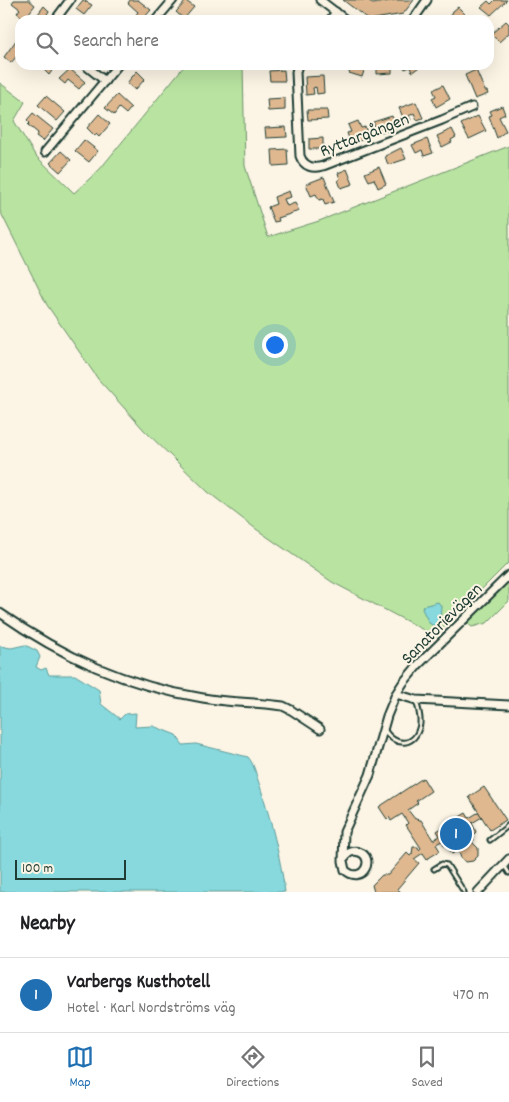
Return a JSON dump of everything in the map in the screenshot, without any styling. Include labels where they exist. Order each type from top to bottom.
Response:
[{"type":"street","points":[[59,15],[70,0]]},
{"type":"street","points":[[160,15],[173,0]]},
{"type":"street","points":[[320,0],[340,15]]},
{"type":"street","points":[[416,15],[427,0]]},
{"type":"street","points":[[91,70],[105,81]]},
{"type":"street","points":[[45,152],[114,70]]},
{"type":"street","name":"Ryttargången","points":[[297,70],[300,156],[302,161],[311,167],[324,166],[472,107]]},
{"type":"street","name":"Sanatorievägen","points":[[345,857],[344,832],[370,775],[387,716],[396,694],[418,666],[509,575]]},
{"type":"street","points":[[0,613],[61,652],[124,679],[168,692],[203,698],[283,706],[320,729]]},
{"type":"street","points":[[396,694],[416,700],[509,705]]},
{"type":"street","points":[[478,892],[509,859]]},
{"type":"lane","points":[[384,728],[390,738],[397,742],[409,741],[414,738],[417,735],[420,722],[416,700]]},
{"type":"lane","points":[[490,840],[509,825]]},
{"type":"lane","points":[[434,869],[442,864],[447,865],[464,892]]},
{"type":"lane","points":[[504,865],[509,873]]},
{"type":"green space","points":[[181,70],[243,70],[245,166],[268,237],[319,221],[509,146],[509,562],[435,636],[332,582],[256,529],[208,492],[144,430],[98,379],[47,305],[0,211],[0,83],[25,102],[14,121],[35,155],[74,193],[100,169]]},
{"type":"green space","points":[[509,582],[509,601],[487,623],[472,627],[467,623]]},
{"type":"water","points":[[438,602],[441,606],[440,623],[434,626],[429,623],[422,609],[423,606]]},
{"type":"water","points":[[25,645],[37,651],[40,657],[36,667],[41,670],[46,668],[49,675],[75,675],[99,690],[101,704],[120,719],[125,714],[136,713],[135,727],[153,726],[176,735],[183,745],[196,744],[248,757],[255,771],[264,799],[281,865],[285,892],[0,892],[0,646],[11,648]]},
{"type":"building","points":[[14,0],[30,0],[35,5],[29,13],[32,15],[20,15],[17,13],[20,9],[12,3]]},
{"type":"building","points":[[83,0],[92,5],[84,15],[76,9]]},
{"type":"building","points":[[130,0],[138,0],[151,10],[146,15],[136,15],[138,12],[128,3]]},
{"type":"building","points":[[343,0],[368,0],[373,4],[395,0],[414,0],[403,14],[362,15]]},
{"type":"building","points":[[495,0],[507,0],[491,15],[481,7],[488,1],[491,4]]},
{"type":"building","points":[[186,1],[194,7],[187,15],[179,15],[176,12]]},
{"type":"building","points":[[44,6],[49,11],[46,15],[38,14]]},
{"type":"building","points":[[458,7],[466,15],[451,15]]},
{"type":"building","points":[[506,21],[509,24],[509,33],[499,42],[494,37],[494,31]]},
{"type":"building","points":[[15,42],[15,58],[11,63],[4,57]]},
{"type":"building","points":[[44,70],[52,70],[49,75]]},
{"type":"building","points":[[71,70],[85,82],[79,89],[68,80],[65,84],[59,79]]},
{"type":"building","points":[[284,70],[285,81],[270,81],[269,71]]},
{"type":"building","points":[[350,70],[364,70],[362,77],[349,73]]},
{"type":"building","points":[[377,70],[392,70],[392,73],[377,74]]},
{"type":"building","points":[[476,70],[488,94],[475,99],[465,75]]},
{"type":"building","points":[[137,71],[145,79],[135,90],[127,83]]},
{"type":"building","points":[[323,76],[324,93],[317,94],[316,87],[313,88],[314,94],[306,95],[305,77]]},
{"type":"building","points":[[443,85],[450,99],[436,107],[432,98],[436,96],[433,90]]},
{"type":"building","points":[[117,95],[131,108],[126,114],[119,108],[114,115],[105,108]]},
{"type":"building","points":[[46,96],[65,112],[57,121],[38,105]]},
{"type":"building","points":[[285,98],[285,110],[268,111],[267,99]]},
{"type":"building","points":[[416,102],[423,118],[417,120],[414,113],[409,116],[411,120],[405,122],[399,108]]},
{"type":"building","points":[[502,106],[505,114],[499,117],[506,131],[497,138],[489,116],[492,115],[490,111]]},
{"type":"building","points":[[307,110],[327,110],[328,119],[308,120]]},
{"type":"building","points":[[33,113],[53,129],[43,141],[36,136],[38,133],[28,125],[30,123],[27,120]]},
{"type":"building","points":[[99,114],[110,124],[99,137],[96,134],[95,136],[87,128]]},
{"type":"building","points":[[392,116],[397,128],[384,132],[381,132],[379,128],[376,129],[373,122]]},
{"type":"building","points":[[478,116],[486,131],[469,139],[461,124]]},
{"type":"building","points":[[358,121],[361,128],[365,127],[369,137],[351,144],[347,133],[351,132],[348,125]]},
{"type":"building","points":[[286,127],[287,137],[266,138],[265,128]]},
{"type":"building","points":[[452,129],[456,137],[451,140],[452,142],[442,147],[437,136]]},
{"type":"building","points":[[323,138],[323,149],[309,149],[309,139]]},
{"type":"building","points":[[427,139],[433,153],[424,156],[422,150],[416,153],[412,145]]},
{"type":"building","points":[[84,140],[98,151],[89,162],[75,151]]},
{"type":"building","points":[[401,148],[406,159],[388,165],[385,156]]},
{"type":"building","points":[[287,149],[288,165],[273,166],[272,150]]},
{"type":"building","points":[[61,151],[71,160],[60,172],[50,163]]},
{"type":"building","points":[[379,167],[386,184],[378,188],[374,179],[369,181],[365,173]]},
{"type":"building","points":[[347,169],[353,184],[341,188],[338,173]]},
{"type":"building","points":[[324,177],[334,202],[325,205],[323,199],[319,200],[316,194],[311,196],[306,184]]},
{"type":"building","points":[[289,191],[291,197],[284,199],[287,206],[295,203],[299,211],[278,218],[279,221],[274,222],[268,207],[276,204],[274,197]]},
{"type":"building","points":[[423,778],[431,791],[416,801],[418,803],[408,810],[415,819],[421,820],[433,840],[440,836],[437,831],[466,813],[469,818],[479,812],[482,817],[472,823],[476,832],[472,836],[474,840],[472,842],[478,848],[478,856],[473,861],[466,862],[461,858],[458,850],[452,854],[447,845],[445,846],[442,841],[436,844],[440,851],[427,859],[423,853],[414,859],[419,863],[397,889],[401,892],[374,892],[372,885],[382,875],[388,875],[407,853],[410,856],[413,847],[418,847],[419,850],[421,848],[406,825],[408,823],[402,814],[391,821],[389,817],[387,819],[379,807]]},
{"type":"building","points":[[484,787],[506,820],[490,830],[469,797]]},
{"type":"place","name":"Varbergs Kusthotell","points":[[456,834]]}]
